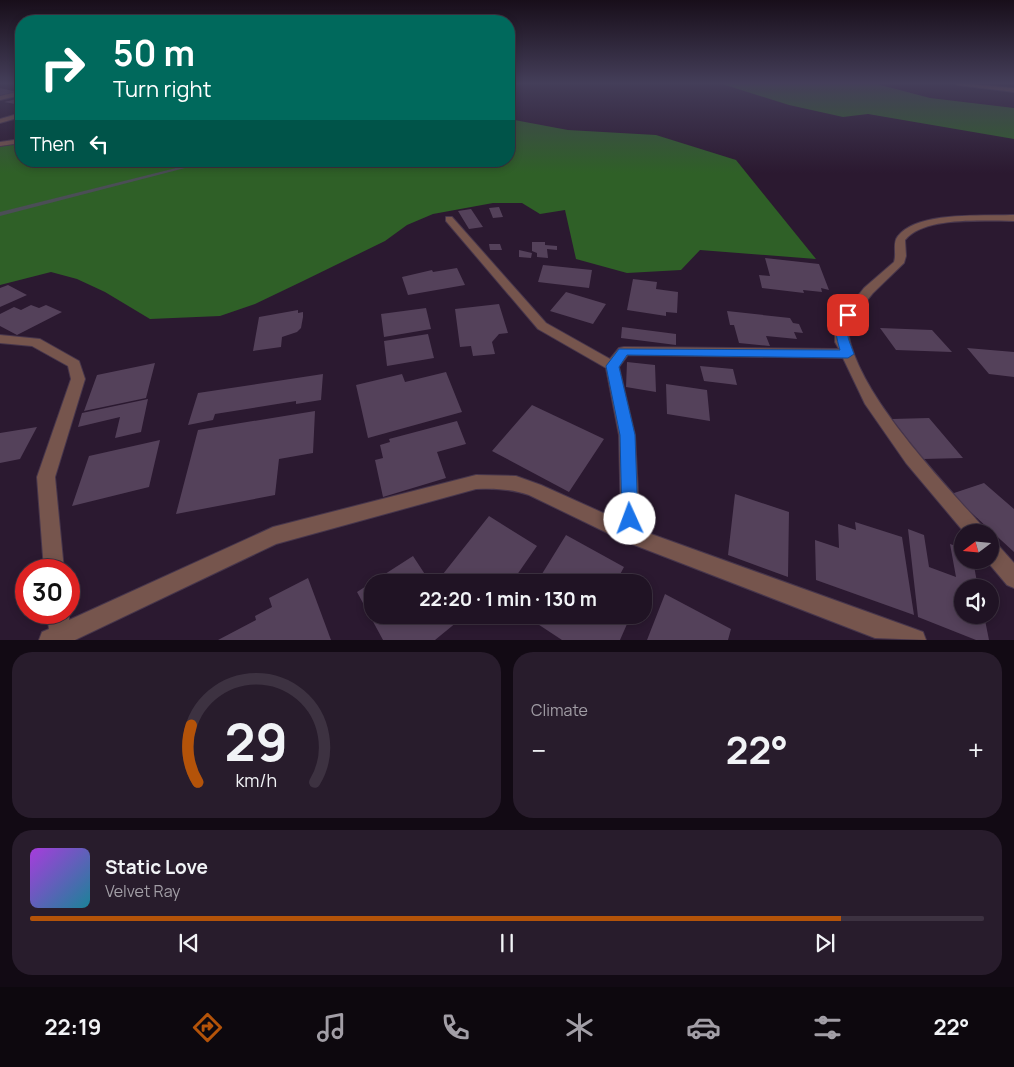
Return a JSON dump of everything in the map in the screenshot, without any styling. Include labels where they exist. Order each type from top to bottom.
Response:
[{"type":"street","points":[[0,121],[15,117]]},
{"type":"street","points":[[0,144],[15,142]]},
{"type":"street","points":[[968,524],[890,429],[870,400],[842,342],[841,325],[874,285],[899,262],[902,236],[914,228],[930,223],[1014,218]]},
{"type":"street","points":[[449,219],[542,326],[612,366],[627,435],[630,535]]},
{"type":"street","points":[[0,339],[34,342],[74,364],[78,379],[46,477],[53,559]]},
{"type":"street","points":[[612,366],[624,351],[848,354]]},
{"type":"street","points":[[56,629],[273,536],[476,482],[497,481],[516,483],[630,535],[875,627],[915,640]]},
{"type":"street","points":[[999,560],[1014,578]]},
{"type":"green space","points":[[824,113],[1014,113],[1014,139],[868,114],[843,117]]},
{"type":"green space","points":[[515,120],[568,130],[656,135],[736,160],[816,259],[700,250],[681,270],[627,273],[576,259],[565,210],[540,214],[522,203],[493,203],[433,214],[407,225],[385,241],[255,304],[220,316],[150,319],[105,292],[77,279],[51,272],[0,285],[0,144],[15,141],[15,167],[515,167]]},
{"type":"building","points":[[499,207],[503,217],[493,218],[489,208]]},
{"type":"building","points":[[471,209],[483,227],[469,229],[458,211]]},
{"type":"building","points":[[532,242],[545,242],[545,245],[557,246],[557,250],[547,249],[548,258],[537,257],[537,253],[532,251]]},
{"type":"building","points":[[489,244],[500,244],[502,250],[490,250]]},
{"type":"building","points":[[519,250],[532,253],[531,258],[519,257]]},
{"type":"building","points":[[765,258],[819,264],[829,290],[821,288],[822,292],[803,290],[804,293],[762,288],[759,275],[770,276]]},
{"type":"building","points":[[543,265],[592,270],[589,288],[538,282]]},
{"type":"building","points":[[457,268],[465,285],[408,295],[402,277],[432,270],[433,272]]},
{"type":"building","points":[[633,279],[657,282],[656,289],[678,292],[677,313],[666,312],[666,316],[627,310]]},
{"type":"building","points":[[8,285],[27,295],[0,307],[0,288]]},
{"type":"building","points":[[566,292],[606,304],[593,324],[550,311]]},
{"type":"building","points":[[499,304],[508,333],[499,334],[492,342],[495,354],[473,356],[471,346],[460,347],[455,309]]},
{"type":"building","points":[[31,305],[39,308],[46,305],[62,312],[17,335],[0,326],[0,314],[14,307],[21,310]]},
{"type":"building","points":[[426,308],[431,329],[384,337],[381,314]]},
{"type":"building","points":[[298,310],[298,313],[303,312],[301,328],[297,332],[282,337],[281,347],[253,351],[259,317]]},
{"type":"building","points":[[727,311],[790,318],[793,323],[799,324],[803,333],[794,332],[797,339],[766,336],[770,346],[739,343],[734,325],[730,325]]},
{"type":"building","points":[[622,327],[676,334],[676,345],[621,338]]},
{"type":"building","points":[[880,328],[932,330],[952,352],[896,350]]},
{"type":"building","points":[[428,334],[434,358],[387,366],[384,341]]},
{"type":"building","points":[[967,348],[1014,352],[1014,377],[989,374]]},
{"type":"building","points":[[627,362],[655,365],[656,392],[626,387]]},
{"type":"building","points":[[155,363],[146,398],[84,411],[97,375]]},
{"type":"building","points":[[700,366],[733,369],[737,385],[704,381]]},
{"type":"building","points":[[446,372],[462,412],[368,438],[356,385],[402,374],[405,382]]},
{"type":"building","points":[[323,374],[321,400],[296,404],[296,401],[215,414],[213,420],[188,425],[198,393]]},
{"type":"building","points":[[666,384],[707,390],[710,421],[667,414]]},
{"type":"building","points":[[148,399],[141,432],[115,438],[120,417],[78,427],[82,413]]},
{"type":"building","points":[[532,405],[604,439],[569,492],[492,451]]},
{"type":"building","points":[[315,411],[313,453],[279,459],[275,495],[176,514],[198,430]]},
{"type":"building","points":[[929,418],[963,458],[923,459],[892,419]]},
{"type":"building","points":[[457,421],[466,444],[437,452],[446,478],[383,497],[375,460],[383,458],[380,445],[390,442],[389,439]]},
{"type":"building","points":[[37,427],[20,459],[0,463],[0,433]]},
{"type":"building","points":[[160,440],[149,487],[72,506],[89,456]]},
{"type":"building","points":[[984,483],[1014,509],[1014,552],[999,538],[999,524],[984,524],[951,494]]},
{"type":"building","points":[[735,494],[789,512],[788,577],[728,555]]},
{"type":"building","points":[[489,516],[537,546],[518,574],[443,574]]},
{"type":"building","points":[[855,522],[902,537],[914,615],[816,580],[815,540],[839,548],[838,524],[856,530]]},
{"type":"building","points":[[908,529],[924,535],[929,567],[956,577],[955,569],[975,569],[976,579],[954,579],[954,624],[986,624],[989,640],[976,640],[918,617]]},
{"type":"building","points":[[566,535],[624,567],[620,574],[542,574]]},
{"type":"building","points":[[950,544],[954,545],[954,566]]},
{"type":"building","points":[[413,556],[425,574],[385,574]]},
{"type":"building","points":[[308,578],[331,640],[218,640],[256,620],[255,616],[272,607],[269,598]]},
{"type":"building","points":[[364,587],[364,605],[357,592]]},
{"type":"building","points":[[665,594],[731,629],[728,640],[647,640]]},
{"type":"building","points":[[374,624],[455,624],[435,640],[383,640]]},
{"type":"building","points":[[538,624],[627,624],[620,640],[562,640]]},
{"type":"waterway","points":[[0,214],[186,167]]},
{"type":"route","points":[[630,519],[627,435],[612,366],[624,351],[848,354],[840,333],[841,325],[848,315]]}]
